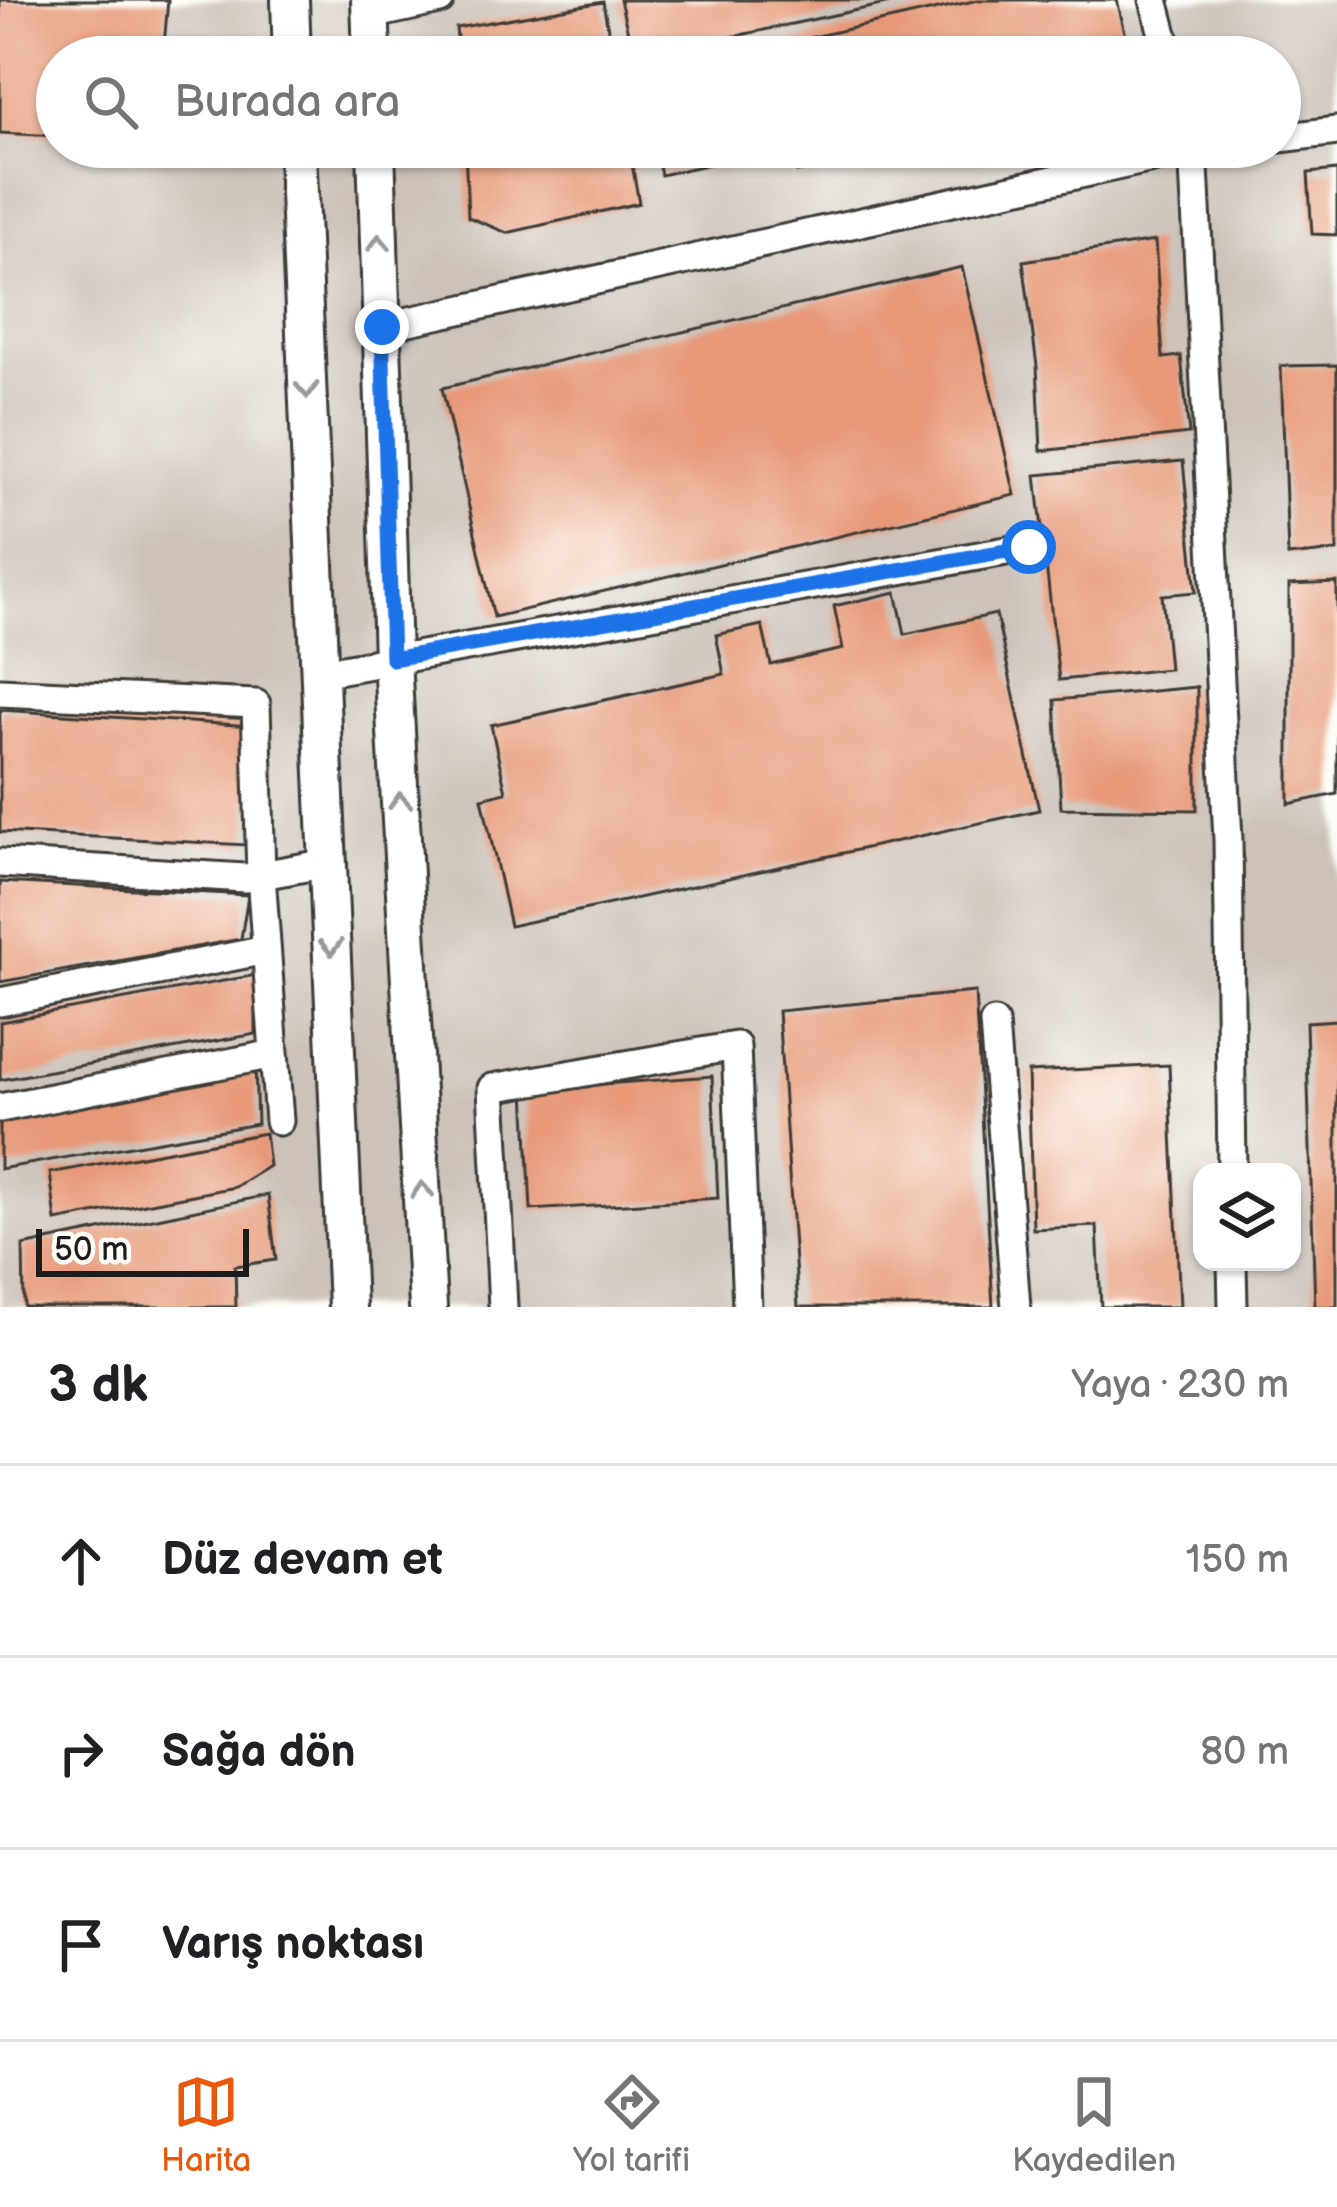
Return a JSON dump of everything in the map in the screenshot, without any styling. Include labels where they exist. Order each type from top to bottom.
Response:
[{"type":"main road","points":[[290,0],[291,36]]},
{"type":"main road","points":[[297,168],[346,1307]]},
{"type":"main road","points":[[377,168],[392,659],[428,1307]]},
{"type":"street","points":[[371,8],[440,0]]},
{"type":"street","points":[[1154,0],[1163,36]]},
{"type":"street","points":[[1301,135],[1337,131]]},
{"type":"street","points":[[382,327],[1102,168]]},
{"type":"street","points":[[1194,168],[1228,840],[1232,1163]]},
{"type":"street","points":[[320,673],[1029,547]]},
{"type":"street","points":[[0,692],[256,704],[261,875],[278,1121]]},
{"type":"street","points":[[0,863],[245,878],[328,863]]},
{"type":"street","points":[[0,1002],[266,950]]},
{"type":"street","points":[[994,1023],[1016,1307]]},
{"type":"street","points":[[503,1307],[492,1088],[736,1046],[747,1307]]},
{"type":"street","points":[[0,1108],[274,1054]]},
{"type":"street","points":[[1232,1271],[1233,1307]]},
{"type":"shaded area","points":[[0,0],[1337,0],[1337,1307],[0,1307]]},
{"type":"building","points":[[0,0],[168,0],[165,36],[36,36],[36,135],[0,133]]},
{"type":"building","points":[[620,0],[895,0],[736,36],[629,36]]},
{"type":"building","points":[[978,0],[1117,0],[1126,36],[817,36]]},
{"type":"building","points":[[603,2],[609,36],[457,36],[456,28]]},
{"type":"building","points":[[466,168],[633,168],[639,203],[507,233],[468,217]]},
{"type":"building","points":[[660,168],[692,168],[661,175]]},
{"type":"building","points":[[1337,170],[1337,235],[1312,234],[1308,173]]},
{"type":"building","points":[[1155,241],[1163,358],[1181,356],[1189,434],[1041,451],[1037,366],[1023,261]]},
{"type":"building","points":[[962,267],[1015,495],[494,617],[442,388]]},
{"type":"building","points":[[1337,365],[1337,551],[1288,556],[1281,366]]},
{"type":"building","points":[[1183,461],[1196,592],[1162,595],[1169,669],[1059,680],[1036,475]]},
{"type":"building","points":[[1337,583],[1337,794],[1289,804],[1289,585]]},
{"type":"building","points":[[896,592],[905,634],[996,614],[1039,810],[510,926],[482,798],[506,792],[491,725],[724,674],[716,635],[762,625],[771,665],[843,649],[834,606]]},
{"type":"building","points":[[1197,687],[1197,810],[1061,808],[1055,700]]},
{"type":"building","points":[[0,710],[252,726],[247,845],[0,832]]},
{"type":"building","points":[[0,882],[248,895],[241,939],[0,982]]},
{"type":"building","points":[[256,975],[256,1034],[0,1080],[0,1022]]},
{"type":"building","points":[[975,992],[993,1307],[798,1307],[778,1011]]},
{"type":"building","points":[[1337,1020],[1337,1307],[1315,1307],[1306,1022]]},
{"type":"building","points":[[1169,1065],[1180,1307],[1101,1307],[1097,1226],[1033,1229],[1028,1072]]},
{"type":"building","points":[[255,1066],[257,1124],[0,1169],[0,1111]]},
{"type":"building","points":[[712,1076],[718,1198],[531,1210],[525,1090]]},
{"type":"building","points":[[265,1133],[269,1166],[235,1187],[56,1221],[50,1173]]},
{"type":"building","points":[[268,1195],[276,1260],[235,1266],[236,1307],[24,1307],[23,1246]]},
{"type":"route","points":[[382,327],[392,659],[1029,547]]}]
